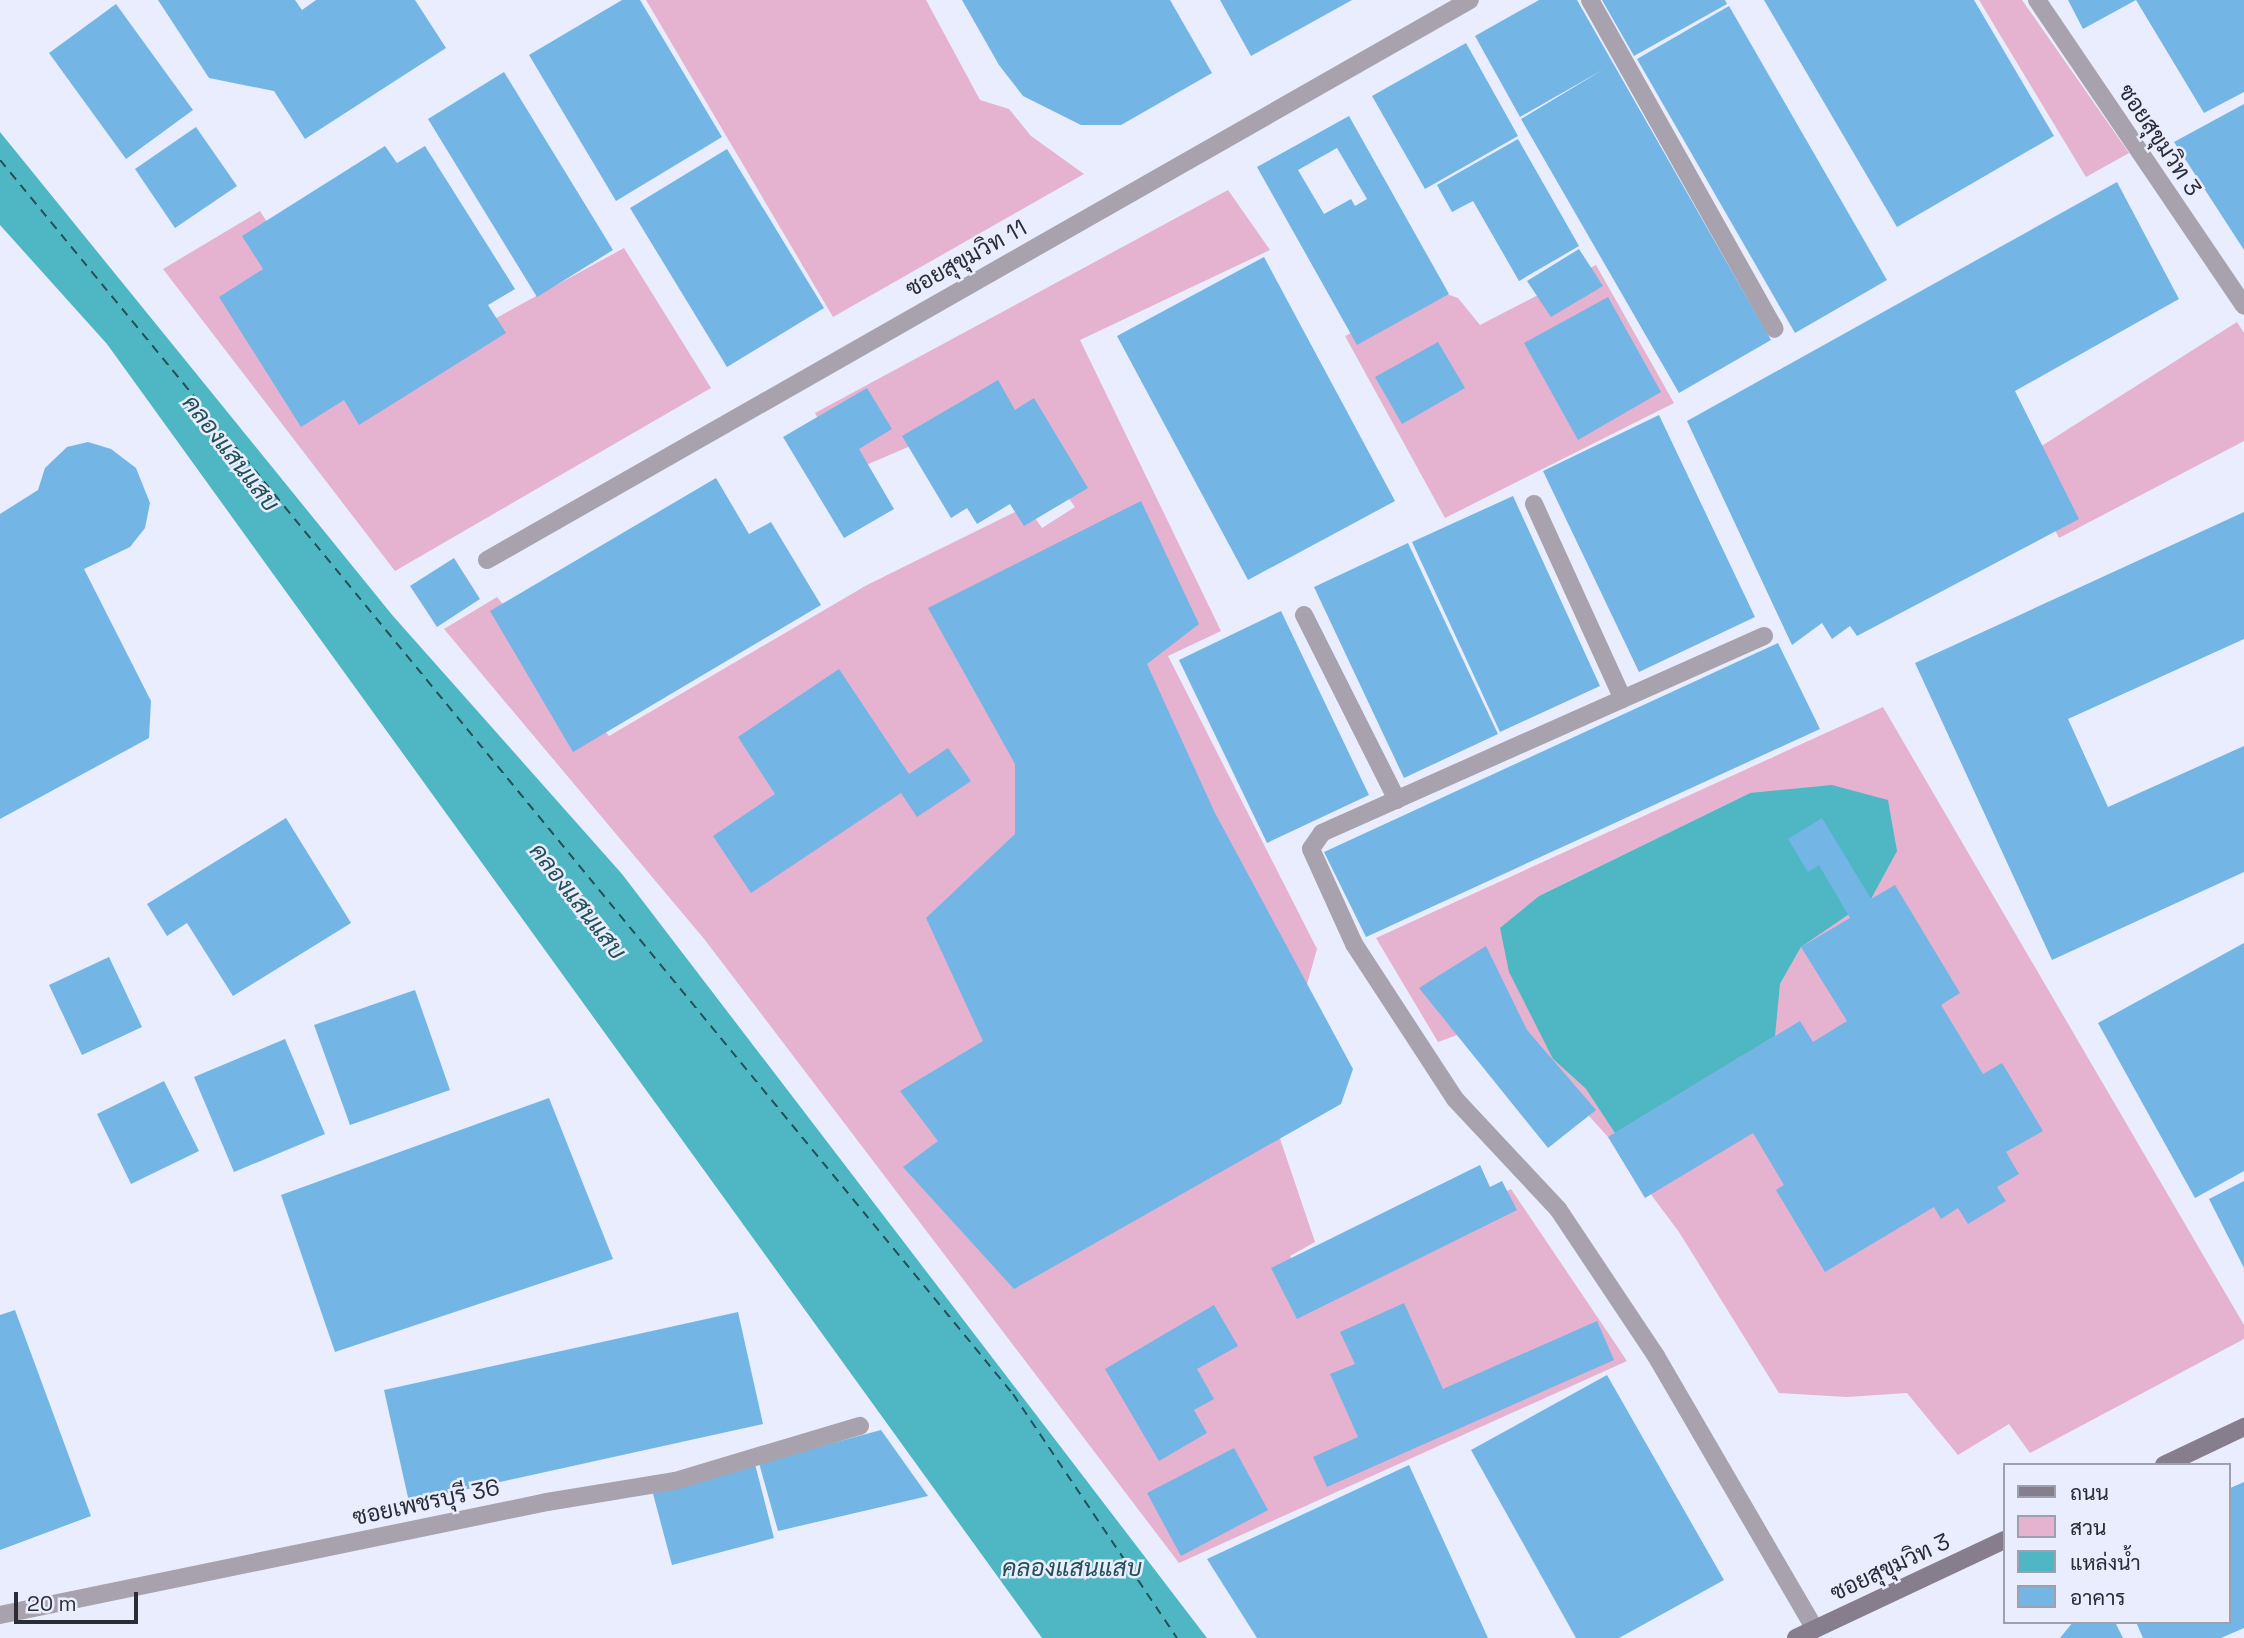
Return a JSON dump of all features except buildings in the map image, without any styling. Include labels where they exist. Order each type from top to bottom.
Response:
[{"type":"street","name":"ซอยสุขุมวิท 11","points":[[487,560],[1470,0]]},
{"type":"street","points":[[1590,0],[1775,329]]},
{"type":"street","name":"ซอยสุขุมวิท 3","points":[[2037,0],[2244,306]]},
{"type":"street","points":[[1534,504],[1623,699]]},
{"type":"street","points":[[1304,615],[1398,800]]},
{"type":"street","points":[[1764,636],[1322,833],[1311,849],[1354,944],[1455,1099],[1566,1220],[1656,1356],[1815,1629]]},
{"type":"street","name":"ซอยเพชรบุรี 36","points":[[0,1615],[547,1502],[674,1481],[860,1426]]},
{"type":"street","points":[[2168,1463],[2244,1427]]},
{"type":"street","name":"ซอยสุขุมวิท 3","points":[[1796,1638],[2002,1541]]},
{"type":"green space","points":[[646,0],[926,0],[980,100],[1009,109],[1031,136],[1084,174],[833,317]]},
{"type":"green space","points":[[1979,0],[2022,0],[2129,153],[2086,177]]},
{"type":"green space","points":[[1228,190],[1270,250],[1080,340],[1221,631],[1168,656],[1317,949],[1271,1112],[1315,1242],[1290,1256],[1313,1291],[1511,1189],[1627,1361],[1179,1563],[705,940],[444,629],[497,597],[609,736],[867,585],[1027,506],[1042,528],[1075,507],[1001,407],[850,472],[815,413]]},
{"type":"green space","points":[[260,211],[372,386],[624,248],[711,388],[395,571],[163,269]]},
{"type":"green space","points":[[1596,265],[1674,403],[1445,518],[1345,336],[1438,291],[1458,298],[1480,325]]},
{"type":"green space","points":[[2237,322],[2244,333],[2244,441],[2059,538],[2021,459]]},
{"type":"green space","points":[[1883,707],[2244,1325],[2244,1339],[2030,1453],[2009,1424],[1958,1455],[1907,1393],[1847,1397],[1779,1393],[1679,1232],[1608,1137],[1501,1019],[1438,1042],[1376,938]],"holes":[[[1750,793],[1801,947],[1780,984],[1616,1132],[1586,1089],[1553,1059],[1500,929],[1539,896]]]},
{"type":"water","name":"คลองแสนแสบ","points":[[0,132],[393,616],[622,874],[1207,1638],[1042,1638],[107,344],[0,225]]},
{"type":"water","points":[[1832,785],[1888,800],[1897,851],[1871,899],[1801,947],[1780,984],[1775,1036],[1615,1133],[1586,1089],[1553,1059],[1509,972],[1500,928],[1539,896],[1750,793]]},
{"type":"ferry route","points":[[0,160],[1013,1394],[1177,1638]]}]
